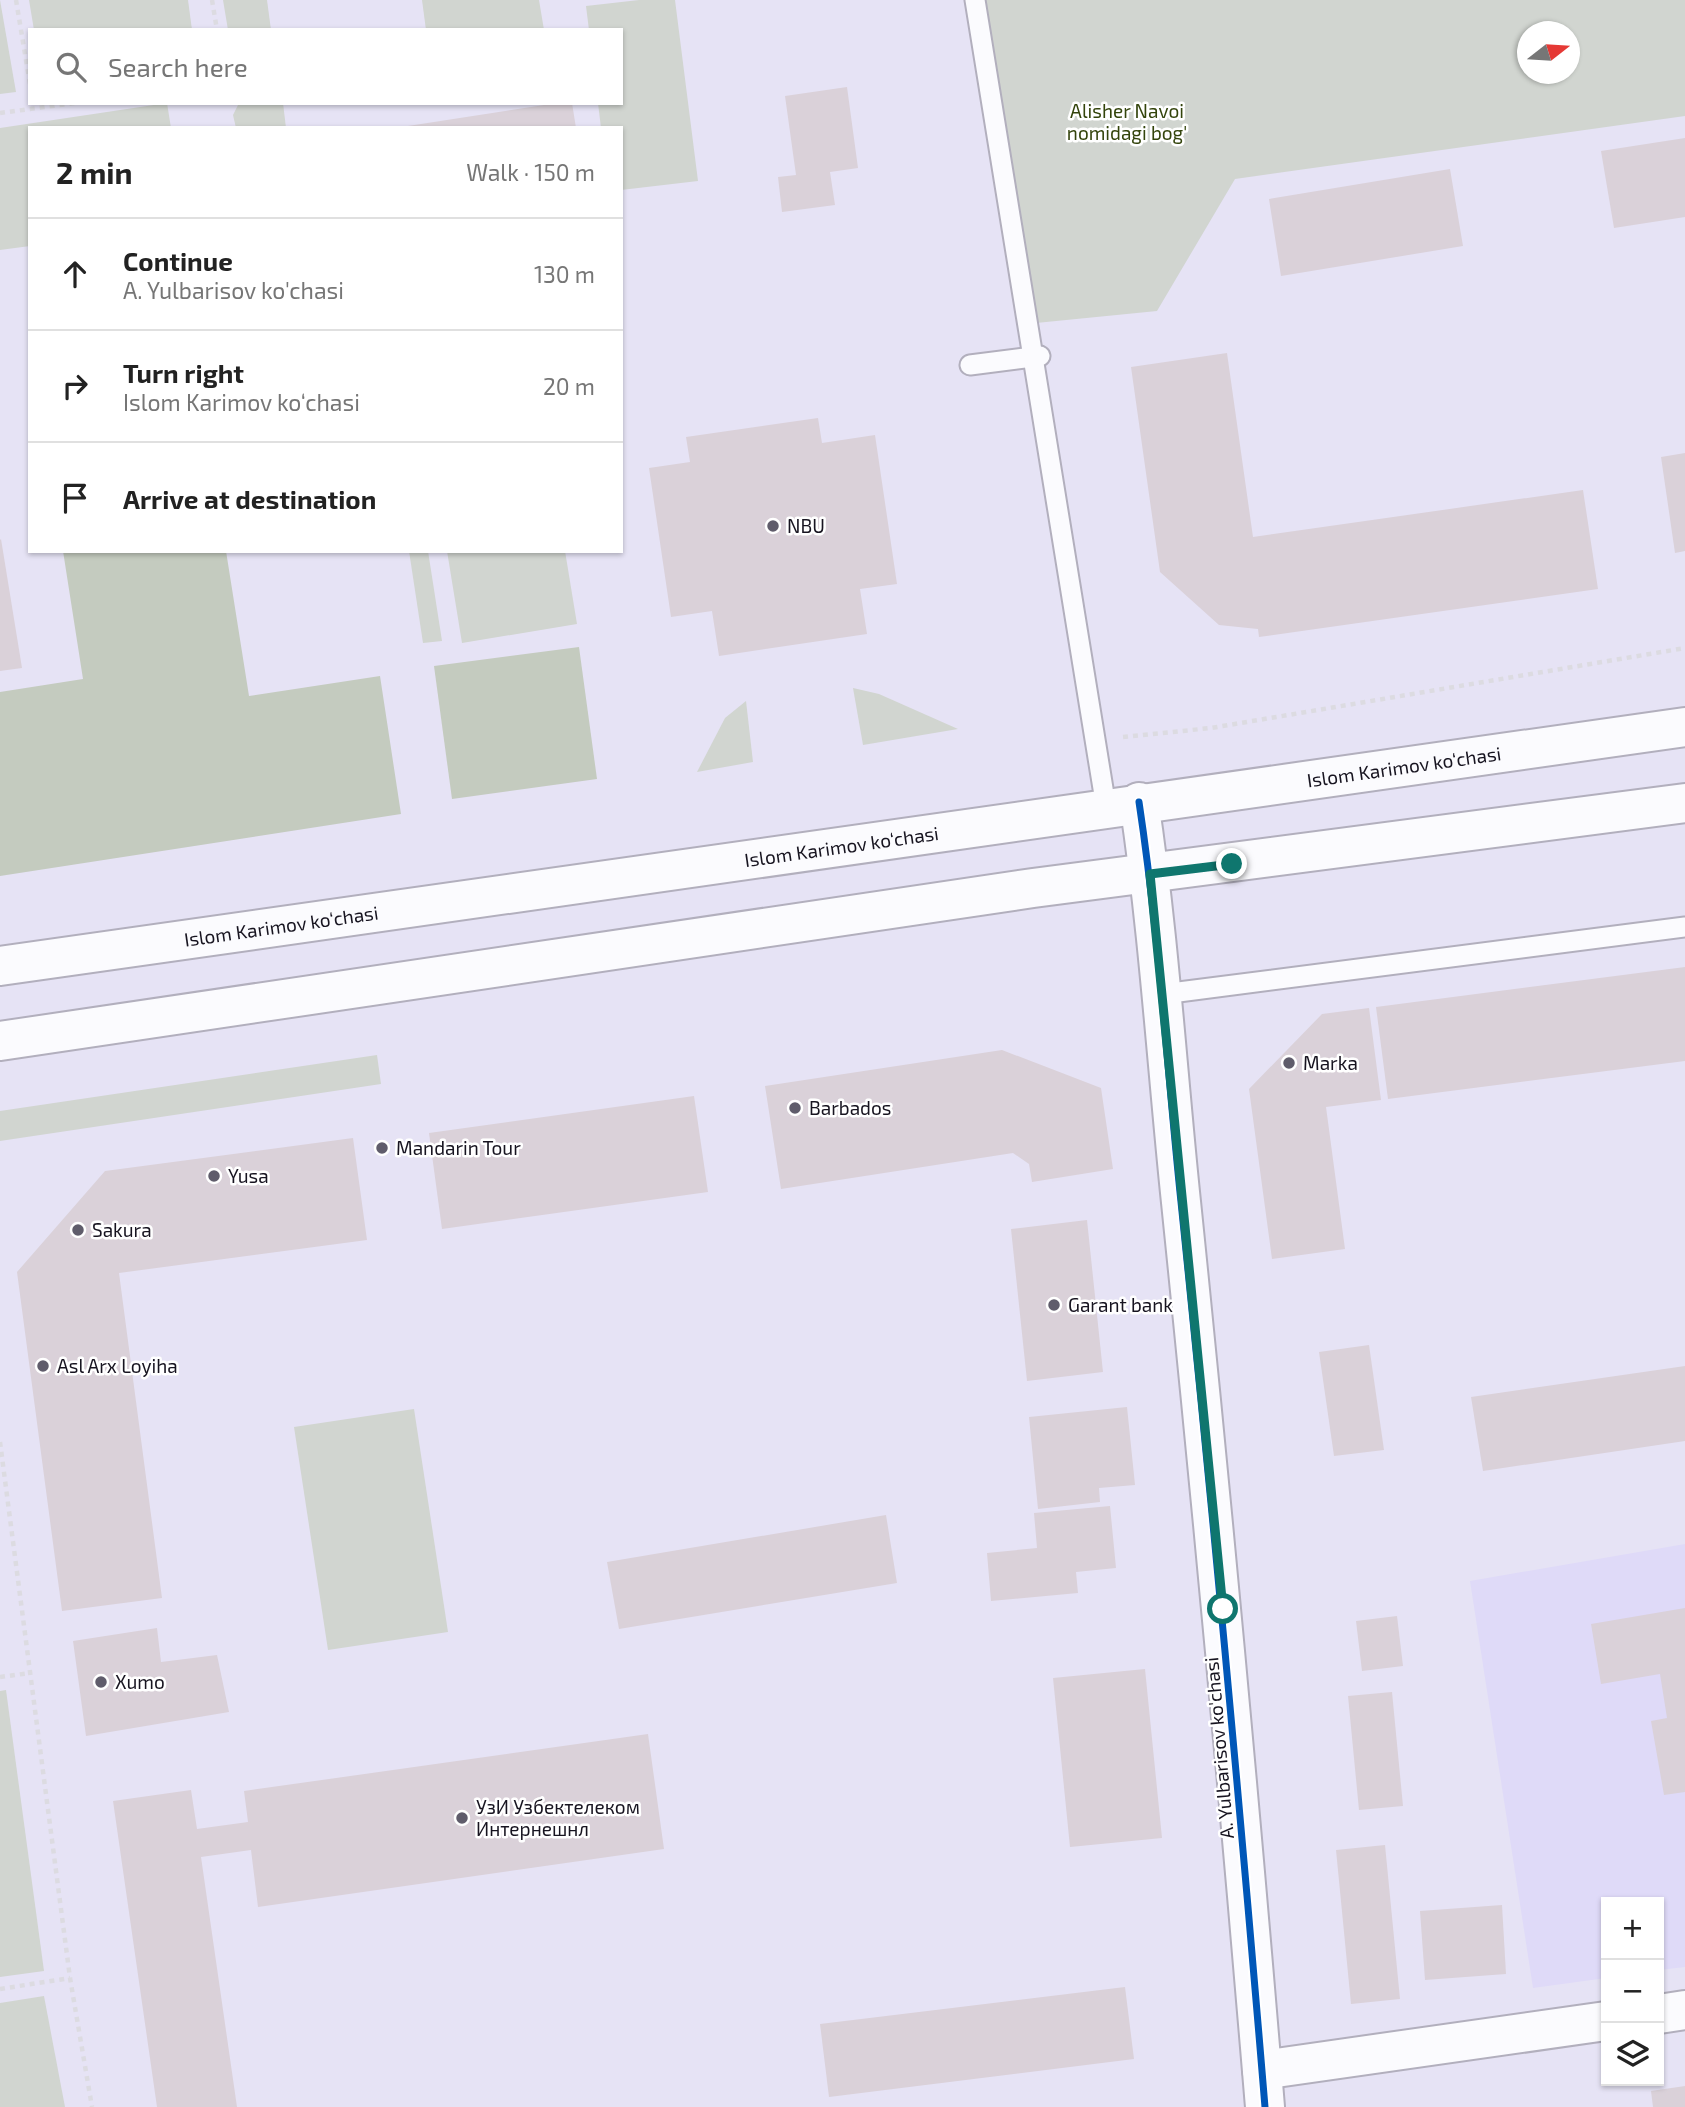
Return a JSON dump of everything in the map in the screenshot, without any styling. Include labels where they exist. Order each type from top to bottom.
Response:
[{"type":"main road","name":"Islom Karimov ko‘chasi","points":[[0,965],[1685,726]]},
{"type":"main road","points":[[0,1041],[1019,890],[1685,803]]},
{"type":"main road","name":"A. Yulbarisov ko'chasi","points":[[1123,804],[1150,874],[1223,1609],[1264,2089]]},
{"type":"main road","points":[[1664,2013],[1685,2010]]},
{"type":"main road","points":[[1264,2089],[1601,2022]]},
{"type":"lane","points":[[975,0],[1037,356],[1123,804]]},
{"type":"lane","points":[[970,365],[1037,356]]},
{"type":"lane","points":[[1163,994],[1685,927]]},
{"type":"path","points":[[16,0],[28,72]]},
{"type":"path","points":[[212,0],[217,28]]},
{"type":"path","points":[[0,113],[33,106]]},
{"type":"path","points":[[1120,738],[1211,727],[1685,648]]},
{"type":"path","points":[[0,1442],[70,1978],[92,2107]]},
{"type":"path","points":[[0,1677],[30,1673]]},
{"type":"path","points":[[0,1989],[70,1978]]},
{"type":"shaded area","points":[[63,553],[226,553],[249,696],[380,676],[401,814],[0,876],[0,692],[83,679]]},
{"type":"shaded area","points":[[579,647],[597,779],[452,799],[434,666]]},
{"type":"shaded area","points":[[1685,1544],[1685,1967],[1664,1969],[1664,1897],[1601,1897],[1601,1979],[1533,1988],[1470,1581]]},
{"type":"green space","points":[[0,0],[16,92],[0,94]]},
{"type":"green space","points":[[29,0],[188,0],[192,28],[34,28]]},
{"type":"green space","points":[[223,0],[267,0],[271,28],[228,28]]},
{"type":"green space","points":[[422,0],[539,0],[544,28],[426,28]]},
{"type":"green space","points":[[639,0],[675,0],[698,181],[623,190],[623,126],[601,126],[598,105],[623,105],[623,28],[589,28],[586,6]]},
{"type":"green space","name":"Alisher Navoi nomidagi bog'","points":[[982,0],[1685,0],[1685,116],[1235,179],[1157,311],[1036,323]]},
{"type":"green space","points":[[154,105],[167,105],[171,126],[28,126],[28,246],[0,250],[0,128]]},
{"type":"green space","points":[[238,105],[283,105],[286,126],[236,126],[233,115]]},
{"type":"green space","points":[[409,553],[428,553],[442,641],[423,643]]},
{"type":"green space","points":[[447,553],[565,553],[577,624],[462,643]]},
{"type":"green space","points":[[853,688],[879,694],[958,729],[863,745]]},
{"type":"green space","points":[[746,701],[753,762],[697,772],[725,718]]},
{"type":"green space","points":[[377,1055],[381,1084],[0,1141],[0,1111]]},
{"type":"green space","points":[[414,1409],[448,1632],[328,1650],[294,1427]]},
{"type":"green space","points":[[6,1690],[44,1971],[0,1977],[0,1691]]},
{"type":"green space","points":[[44,1996],[65,2107],[0,2107],[0,2003]]},
{"type":"building","points":[[847,87],[858,168],[830,172],[835,205],[782,212],[778,177],[796,175],[785,96]]},
{"type":"building","points":[[544,105],[572,105],[576,126],[408,126]]},
{"type":"building","points":[[1685,138],[1685,217],[1614,228],[1601,151]]},
{"type":"building","points":[[1450,169],[1463,246],[1281,276],[1269,199]]},
{"type":"building","points":[[1227,353],[1253,537],[1583,490],[1598,589],[1259,637],[1258,629],[1219,625],[1160,572],[1131,367]]},
{"type":"building","name":"NBU","points":[[818,418],[822,443],[875,435],[897,584],[860,589],[867,634],[719,656],[712,611],[671,617],[649,468],[690,462],[686,437]]},
{"type":"building","points":[[1685,453],[1685,551],[1675,553],[1661,457]]},
{"type":"building","points":[[0,540],[22,668],[0,671]]},
{"type":"building","points":[[1685,967],[1685,1061],[1388,1099],[1376,1007]]},
{"type":"building","points":[[1369,1008],[1381,1100],[1326,1107],[1345,1249],[1272,1259],[1249,1089],[1322,1014]]},
{"type":"building","points":[[1002,1050],[1101,1088],[1113,1169],[1032,1182],[1029,1164],[1013,1153],[781,1189],[765,1086]]},
{"type":"building","points":[[694,1096],[708,1192],[442,1229],[429,1133]]},
{"type":"building","points":[[353,1138],[367,1240],[119,1273],[162,1598],[62,1611],[17,1272],[105,1171]]},
{"type":"building","points":[[1087,1220],[1103,1372],[1027,1381],[1011,1229]]},
{"type":"building","points":[[1369,1345],[1384,1450],[1334,1456],[1319,1352]]},
{"type":"building","points":[[1685,1366],[1685,1441],[1483,1471],[1471,1397]]},
{"type":"building","points":[[1127,1407],[1135,1485],[1099,1488],[1100,1502],[1038,1509],[1029,1417]]},
{"type":"building","points":[[1110,1506],[1116,1568],[1076,1572],[1078,1593],[991,1601],[987,1553],[1037,1548],[1034,1513]]},
{"type":"building","points":[[886,1515],[897,1583],[619,1629],[607,1562]]},
{"type":"building","points":[[1685,1608],[1685,1792],[1664,1795],[1651,1721],[1667,1718],[1660,1674],[1601,1684],[1591,1624]]},
{"type":"building","points":[[1397,1616],[1403,1666],[1362,1671],[1356,1621]]},
{"type":"building","points":[[157,1628],[161,1662],[217,1655],[229,1712],[86,1736],[73,1641]]},
{"type":"building","points":[[1145,1669],[1162,1838],[1070,1847],[1053,1678]]},
{"type":"building","points":[[1392,1692],[1403,1806],[1359,1810],[1348,1696]]},
{"type":"building","points":[[648,1734],[664,1849],[258,1907],[251,1850],[201,1857],[237,2107],[157,2107],[113,1801],[191,1790],[197,1829],[248,1822],[244,1791]]},
{"type":"building","points":[[1385,1845],[1400,1999],[1351,2004],[1336,1850]]},
{"type":"building","points":[[1502,1905],[1506,1974],[1425,1980],[1420,1911]]},
{"type":"building","points":[[1125,1987],[1134,2059],[829,2097],[820,2024]]},
{"type":"building","points":[[1685,2086],[1685,2107],[1653,2107],[1651,2091]]},
{"type":"cycle path","points":[[1139,802],[1157,952],[1215,1541],[1265,2107]]},
{"type":"place","name":"NBU","points":[[773,526]]},
{"type":"place","name":"Marka","points":[[1289,1063]]},
{"type":"place","name":"Barbados","points":[[795,1108]]},
{"type":"place","name":"Mandarin Tour","points":[[382,1148]]},
{"type":"place","name":"Yusa","points":[[214,1176]]},
{"type":"place","name":"Sakura","points":[[78,1230]]},
{"type":"place","name":"Garant bank","points":[[1054,1305]]},
{"type":"place","name":"Asl Arx Loyiha","points":[[43,1366]]},
{"type":"place","name":"Xumo","points":[[101,1682]]},
{"type":"place","name":"УзИ Узбектелеком Интернешнл","points":[[462,1818]]},
{"type":"route","points":[[1223,1609],[1150,874],[1232,864]]}]
